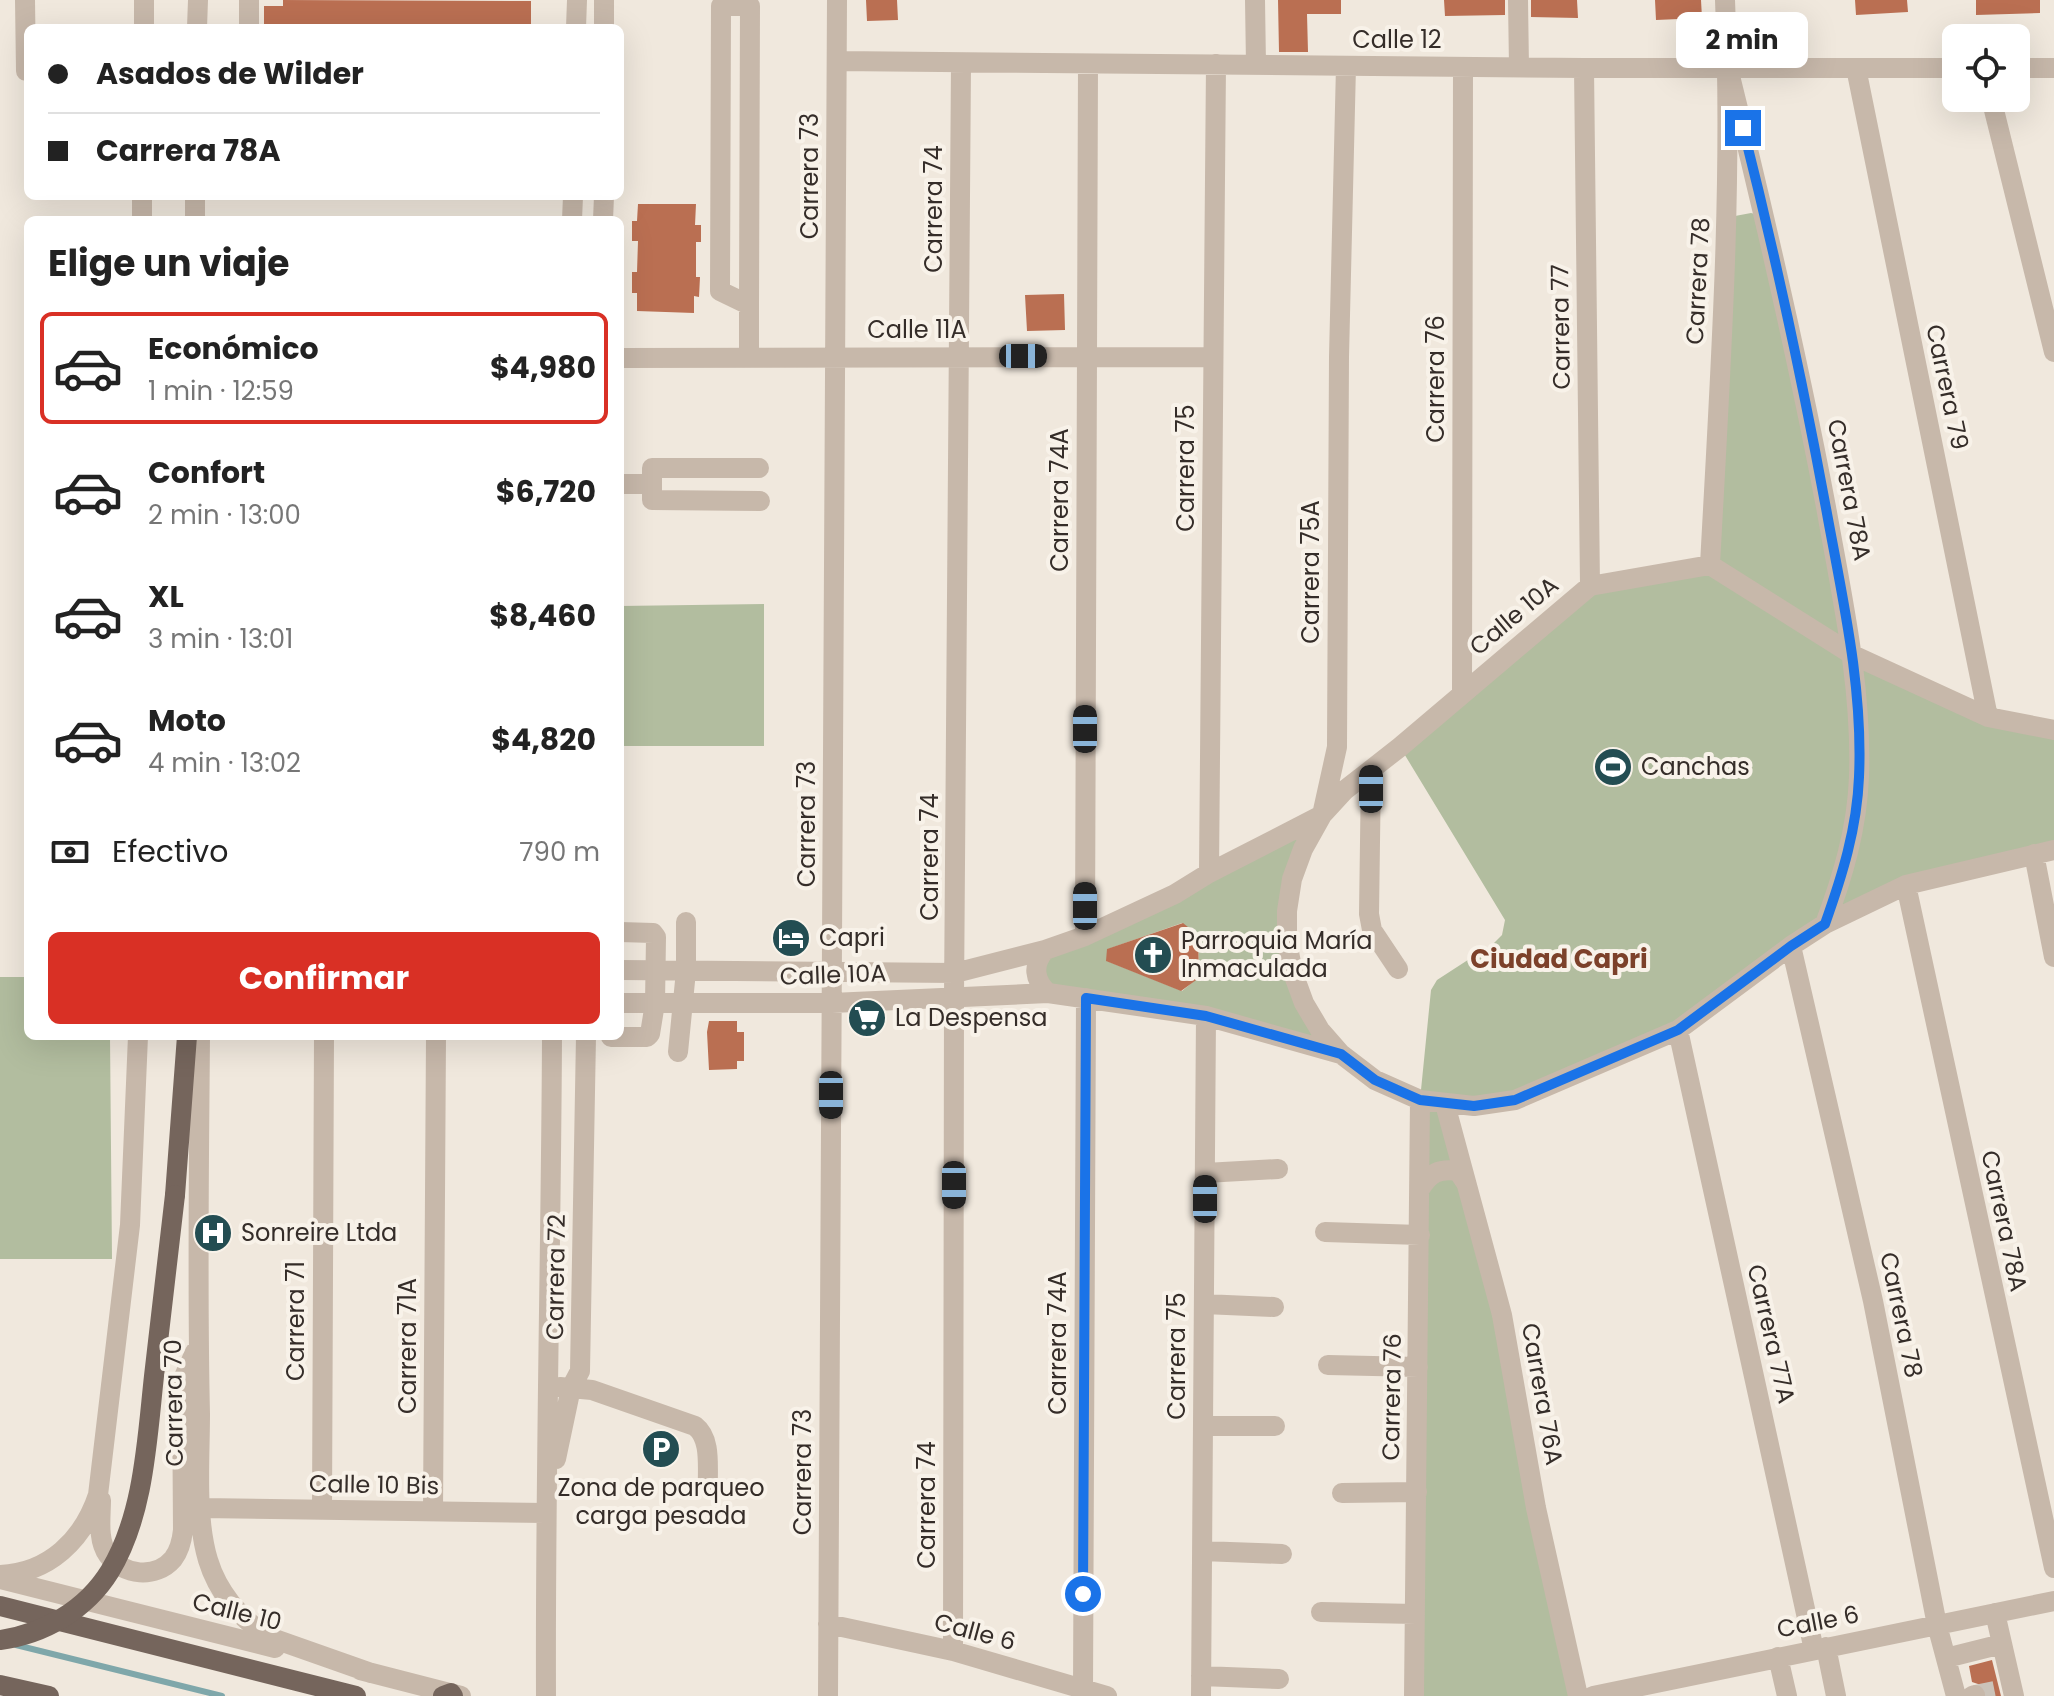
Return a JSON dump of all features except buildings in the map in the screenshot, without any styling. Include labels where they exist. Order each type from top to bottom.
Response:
[{"type":"main road","points":[[0,1640],[25,1636],[72,1613],[93,1594],[109,1573],[121,1549],[140,1480],[175,1195],[187,1040]]},
{"type":"main road","points":[[0,1606],[356,1696]]},
{"type":"main road","points":[[0,1685],[49,1696]]},
{"type":"street","points":[[25,0],[25,24]]},
{"type":"street","points":[[144,0],[144,24]]},
{"type":"street","points":[[197,24],[198,0]]},
{"type":"street","points":[[249,0],[249,24]]},
{"type":"street","points":[[576,24],[577,0]]},
{"type":"street","points":[[604,0],[604,24]]},
{"type":"street","name":"Carrera 73","points":[[828,1696],[837,0]]},
{"type":"street","points":[[1255,0],[1256,65]]},
{"type":"street","points":[[1518,0],[1519,67]]},
{"type":"street","name":"Carrera 78","points":[[1710,565],[1728,220],[1725,0]]},
{"type":"street","points":[[749,305],[720,291],[721,6],[750,6],[749,346]]},
{"type":"street","name":"Calle 12","points":[[837,61],[1942,68]]},
{"type":"street","name":"Carrera 74","points":[[953,1651],[961,63]]},
{"type":"street","name":"Carrera 74A","points":[[1085,936],[1088,64]]},
{"type":"street","name":"Carrera 75","points":[[1209,873],[1216,64]]},
{"type":"street","name":"Carrera 75A","points":[[1341,1054],[1320,1030],[1304,1003],[1293,973],[1287,942],[1287,911],[1292,879],[1303,849],[1322,815],[1337,747],[1339,357],[1346,66]]},
{"type":"street","name":"Carrera 76","points":[[1462,692],[1463,67]]},
{"type":"street","name":"Carrera 77","points":[[1584,68],[1590,586]]},
{"type":"street","name":"Carrera 78A","points":[[1728,68],[1766,219],[1808,412],[1853,655],[1859,727],[1859,779],[1854,834],[1825,924]]},
{"type":"street","name":"Carrera 79","points":[[1856,68],[1988,717]]},
{"type":"street","points":[[2030,68],[2054,68]]},
{"type":"street","points":[[1994,112],[2054,352]]},
{"type":"street","name":"Calle 11A","points":[[624,358],[749,346],[835,356],[1213,357]]},
{"type":"street","points":[[759,468],[652,468],[652,500],[760,501]]},
{"type":"street","points":[[624,484],[652,484]]},
{"type":"street","points":[[1710,565],[1853,655],[1988,717],[2054,730]]},
{"type":"street","name":"Calle 10A","points":[[624,970],[955,973],[1045,950],[1085,936],[1175,894],[1209,873],[1322,815],[1345,790],[1590,586],[1710,565]]},
{"type":"street","points":[[1371,770],[1369,914],[1372,930],[1398,969]]},
{"type":"street","points":[[2044,852],[2054,957]]},
{"type":"street","name":"Calle 10A","points":[[624,1003],[832,1003],[1048,993],[1206,1016],[1341,1054],[1375,1080],[1420,1100],[1474,1106],[1515,1100],[1678,1030],[1825,924],[1906,885],[2044,852]]},
{"type":"street","name":"Carrera 78A","points":[[1906,885],[2054,1568]]},
{"type":"street","points":[[678,1052],[686,971],[686,922]]},
{"type":"street","points":[[624,932],[655,934],[657,970],[655,1003],[647,1037],[624,1037]]},
{"type":"street","name":"Carrera 78","points":[[1791,946],[1873,1301],[1937,1625],[1956,1696]]},
{"type":"street","points":[[1045,950],[1038,962],[1036,976],[1048,993]]},
{"type":"street","name":"Carrera 74A","points":[[1083,1689],[1086,998]]},
{"type":"street","name":"Carrera 75","points":[[1201,1686],[1206,1016]]},
{"type":"street","name":"Carrera 77A","points":[[1678,1030],[1820,1648],[1836,1696]]},
{"type":"street","points":[[138,1040],[130,1225],[101,1476],[101,1541],[107,1554],[119,1566],[132,1572],[148,1573],[162,1568],[174,1558],[181,1545],[182,1381],[198,1344]]},
{"type":"street","name":"Carrera 70","points":[[200,1040],[198,1344],[201,1508],[204,1542],[211,1570],[218,1586],[238,1613],[266,1636],[371,1673]]},
{"type":"street","name":"Carrera 71","points":[[322,1510],[324,1040]]},
{"type":"street","name":"Carrera 71A","points":[[433,1512],[436,1040]]},
{"type":"street","name":"Carrera 72","points":[[546,1696],[545,1513],[552,1040]]},
{"type":"street","name":"Carrera 72","points":[[545,1513],[571,1388],[580,1371],[586,1040]]},
{"type":"street","name":"Carrera 76","points":[[1414,1696],[1420,1100]]},
{"type":"street","name":"Carrera 76A","points":[[1445,1104],[1502,1315],[1536,1508],[1578,1696]]},
{"type":"street","points":[[1205,1173],[1278,1169]]},
{"type":"street","points":[[1420,1189],[1428,1176],[1442,1169],[1458,1171],[1466,1183]]},
{"type":"street","points":[[1325,1232],[1420,1235]]},
{"type":"street","points":[[1204,1304],[1274,1307]]},
{"type":"street","points":[[1328,1365],[1418,1367]]},
{"type":"street","points":[[549,1387],[592,1390],[695,1426],[703,1432],[706,1440],[708,1488]]},
{"type":"street","points":[[1203,1426],[1275,1426]]},
{"type":"street","points":[[0,1577],[37,1568],[69,1546],[92,1514],[101,1476]]},
{"type":"street","points":[[1342,1493],[1417,1492]]},
{"type":"street","name":"Calle 10 Bis","points":[[201,1508],[545,1513]]},
{"type":"street","points":[[1202,1551],[1282,1554]]},
{"type":"street","name":"Calle 10","points":[[0,1577],[452,1695]]},
{"type":"street","name":"Calle 6","points":[[1593,1696],[1682,1686],[1778,1657],[2054,1601]]},
{"type":"street","points":[[1321,1612],[1415,1614]]},
{"type":"street","points":[[1995,1613],[2009,1691]]},
{"type":"street","name":"Calle 6","points":[[828,1624],[953,1651],[1107,1696]]},
{"type":"street","points":[[1946,1658],[2002,1644]]},
{"type":"street","points":[[1778,1657],[1787,1696]]},
{"type":"street","points":[[1201,1686],[1279,1679]]},
{"type":"green space","points":[[1759,215],[1853,655],[2054,730],[2054,850],[1906,885],[1825,924],[1677,1030],[1550,1085],[1445,1104],[1578,1696],[1414,1696],[1420,1100],[1431,990],[1437,980],[1494,943],[1502,935],[1505,920],[1400,747],[1590,586],[1710,565],[1735,216]]},
{"type":"green space","points":[[764,604],[764,746],[624,746],[624,606]]},
{"type":"green space","points":[[1322,815],[1292,879],[1293,973],[1341,1054],[1048,993],[1038,962]],"holes":[[[1182,923],[1198,935],[1199,977],[1182,991],[1107,961],[1108,949]]]},
{"type":"green space","points":[[0,977],[24,977],[24,1040],[110,1040],[112,1259],[0,1259]]},
{"type":"waterway","points":[[16,1645],[222,1696]]},
{"type":"tunnel","points":[[1975,1695],[2000,1690]]},
{"type":"place","name":"Canchas","points":[[1613,767]]},
{"type":"place","name":"Capri","points":[[791,938]]},
{"type":"place","name":"Parroquia María Inmaculada","points":[[1153,955]]},
{"type":"place","name":"La Despensa","points":[[867,1018]]},
{"type":"place","name":"Sonreire Ltda","points":[[213,1233]]},
{"type":"place","name":"Zona de parqueo carga pesada","points":[[661,1449]]},
{"type":"district","name":"Ciudad Capri","points":[[1559,959]]},
{"type":"route","points":[[1083,1594],[1086,998],[1206,1016],[1341,1054],[1375,1080],[1420,1100],[1474,1106],[1515,1100],[1678,1030],[1825,924],[1854,834],[1859,779],[1859,727],[1853,655],[1808,412],[1743,128]]}]
